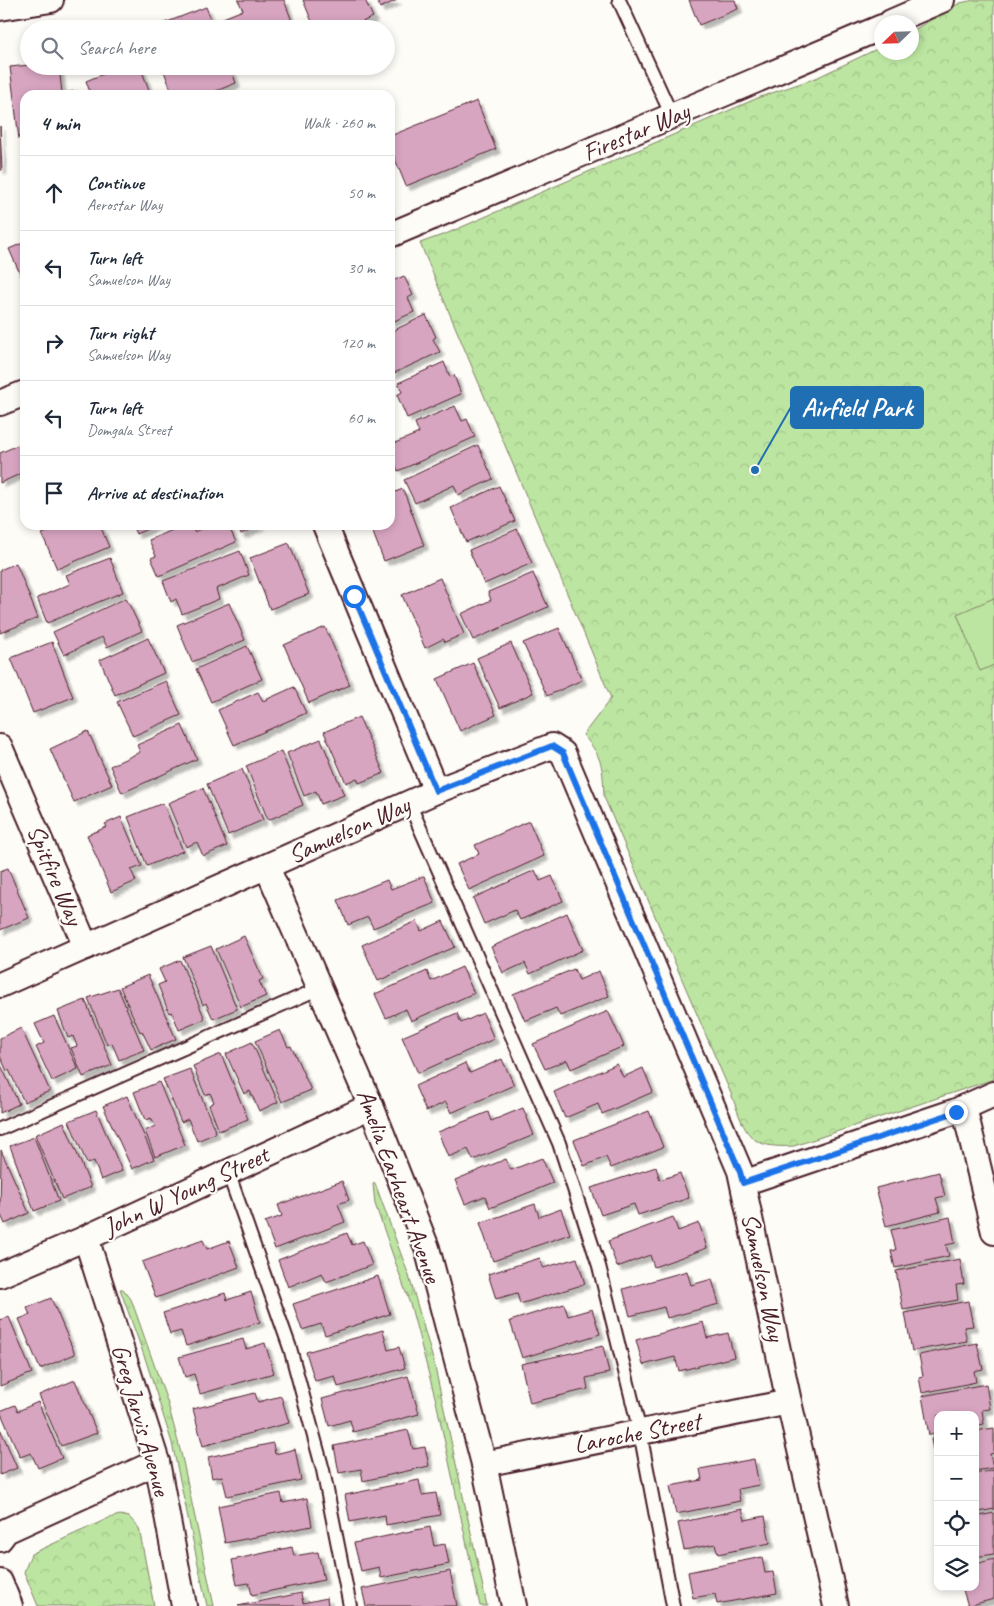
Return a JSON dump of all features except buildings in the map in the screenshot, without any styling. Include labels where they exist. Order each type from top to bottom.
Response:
[{"type":"street","points":[[0,8],[51,0]]},
{"type":"street","points":[[906,15],[935,1]]},
{"type":"street","name":"Firestar Way","points":[[395,233],[874,30]]},
{"type":"street","points":[[0,403],[20,394]]},
{"type":"street","points":[[327,530],[436,791]]},
{"type":"street","name":"Samuelson Way","points":[[0,985],[436,791],[552,746],[563,753],[740,1172],[789,1402],[836,1606]]},
{"type":"street","name":"Spitfire Way","points":[[0,747],[86,948]]},
{"type":"street","name":"Amelia Earheart Avenue","points":[[267,867],[371,1106],[427,1248],[484,1464],[514,1606]]},
{"type":"street","points":[[743,1183],[964,1108],[994,1094]]},
{"type":"street","name":"John W Young Street","points":[[0,1275],[86,1238],[371,1106]]},
{"type":"street","points":[[964,1108],[994,1232]]},
{"type":"street","name":"Greg Jarvis Avenue","points":[[86,1238],[157,1462],[184,1606]]},
{"type":"street","name":"Laroche Street","points":[[484,1464],[789,1402]]},
{"type":"street","points":[[0,1539],[6,1531],[157,1462]]},
{"type":"street","points":[[0,1582],[10,1606]]},
{"type":"lane","points":[[618,0],[672,116]]},
{"type":"lane","points":[[409,803],[559,1143],[599,1266],[640,1432],[673,1606]]},
{"type":"lane","points":[[0,1129],[320,988]]},
{"type":"lane","points":[[228,1172],[290,1348],[323,1470],[350,1606]]},
{"type":"green space","points":[[974,0],[994,0],[994,1079],[794,1146],[767,1145],[751,1137],[741,1121],[604,797],[601,763],[595,750],[583,735],[611,698],[420,243],[448,233],[760,97],[816,78],[874,50],[874,60],[919,60],[919,27],[960,3]]},
{"type":"green space","points":[[994,598],[994,665],[980,671],[957,614]]},
{"type":"green space","points":[[375,1183],[409,1276],[434,1363],[487,1606],[480,1606],[436,1401],[411,1307],[375,1204],[373,1184]]},
{"type":"green space","points":[[120,1289],[123,1289],[131,1299],[168,1404],[182,1457],[214,1606],[207,1606],[172,1443],[146,1361]]},
{"type":"green space","points":[[120,1515],[129,1517],[139,1528],[154,1606],[38,1606],[24,1572],[31,1554],[109,1518]]},
{"type":"place","name":"Airfield Park","points":[[755,470]]},
{"type":"route","points":[[354,596],[436,791],[552,746],[563,753],[743,1183],[956,1112]]}]
